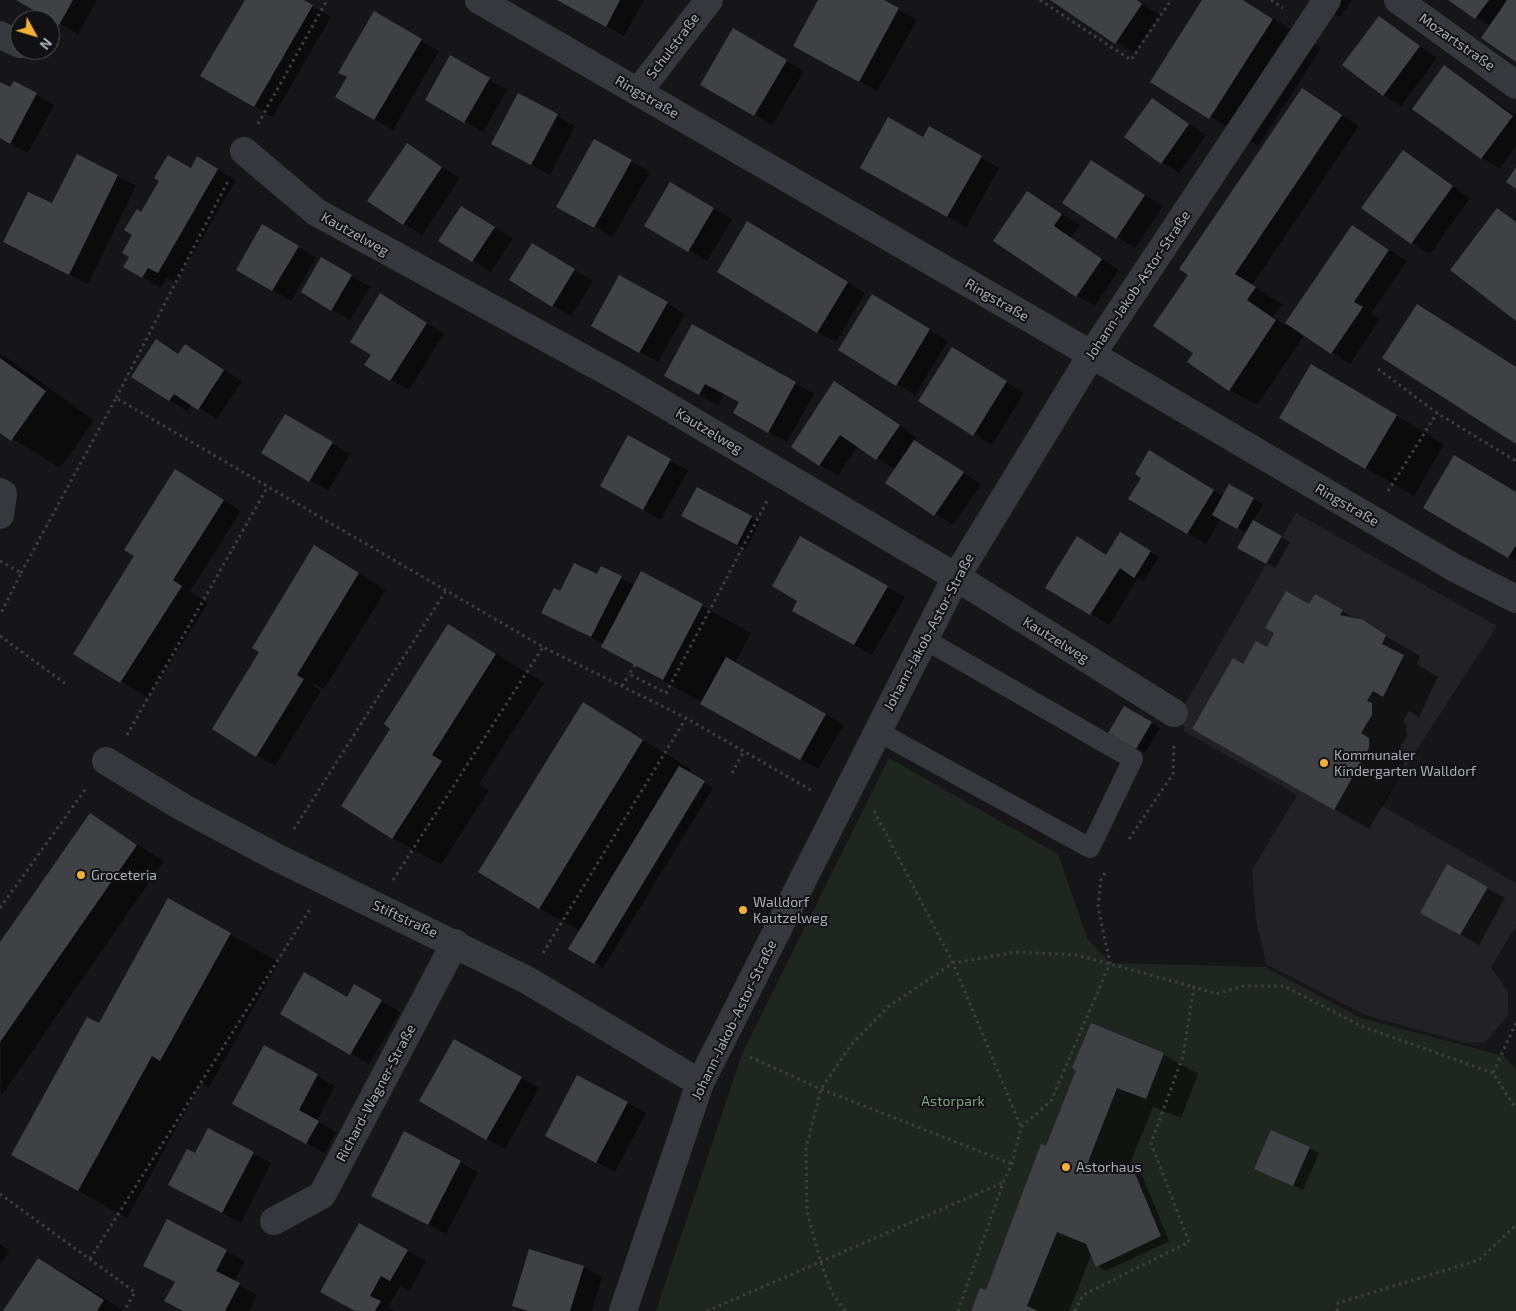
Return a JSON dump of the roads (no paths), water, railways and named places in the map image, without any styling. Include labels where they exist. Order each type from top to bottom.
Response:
[{"type":"street","name":"Ringstraße","points":[[479,0],[1092,354],[1453,567],[1516,599]]},
{"type":"street","name":"Schulstraße","points":[[638,92],[708,0]]},
{"type":"street","name":"Johann-Jakob-Astor-Straße","points":[[623,1311],[700,1083],[956,578],[1092,354],[1327,0]]},
{"type":"street","name":"Mozartstraße","points":[[1398,0],[1516,84]]},
{"type":"street","name":"Kautzelweg","points":[[244,151],[316,212],[623,380],[956,578],[1174,713]]},
{"type":"street","points":[[0,492],[3,494],[0,515]]},
{"type":"street","name":"Stiftstraße","points":[[106,761],[184,808],[276,857],[455,943],[527,980],[700,1083]]},
{"type":"street","name":"Richard-Wagner-Straße","points":[[274,1221],[322,1195],[455,943]]},
{"type":"lane","points":[[877,731],[1090,848],[1133,759],[924,639]]},
{"type":"place","name":"Kommunaler Kindergarten Walldorf","points":[[1324,763]]},
{"type":"place","name":"Groceteria","points":[[81,875]]},
{"type":"place","name":"Walldorf Kautzelweg","points":[[743,910]]},
{"type":"place","name":"Astorhaus","points":[[1066,1167]]},
{"type":"park label","name":"Astorpark","points":[[953,1101]]}]
